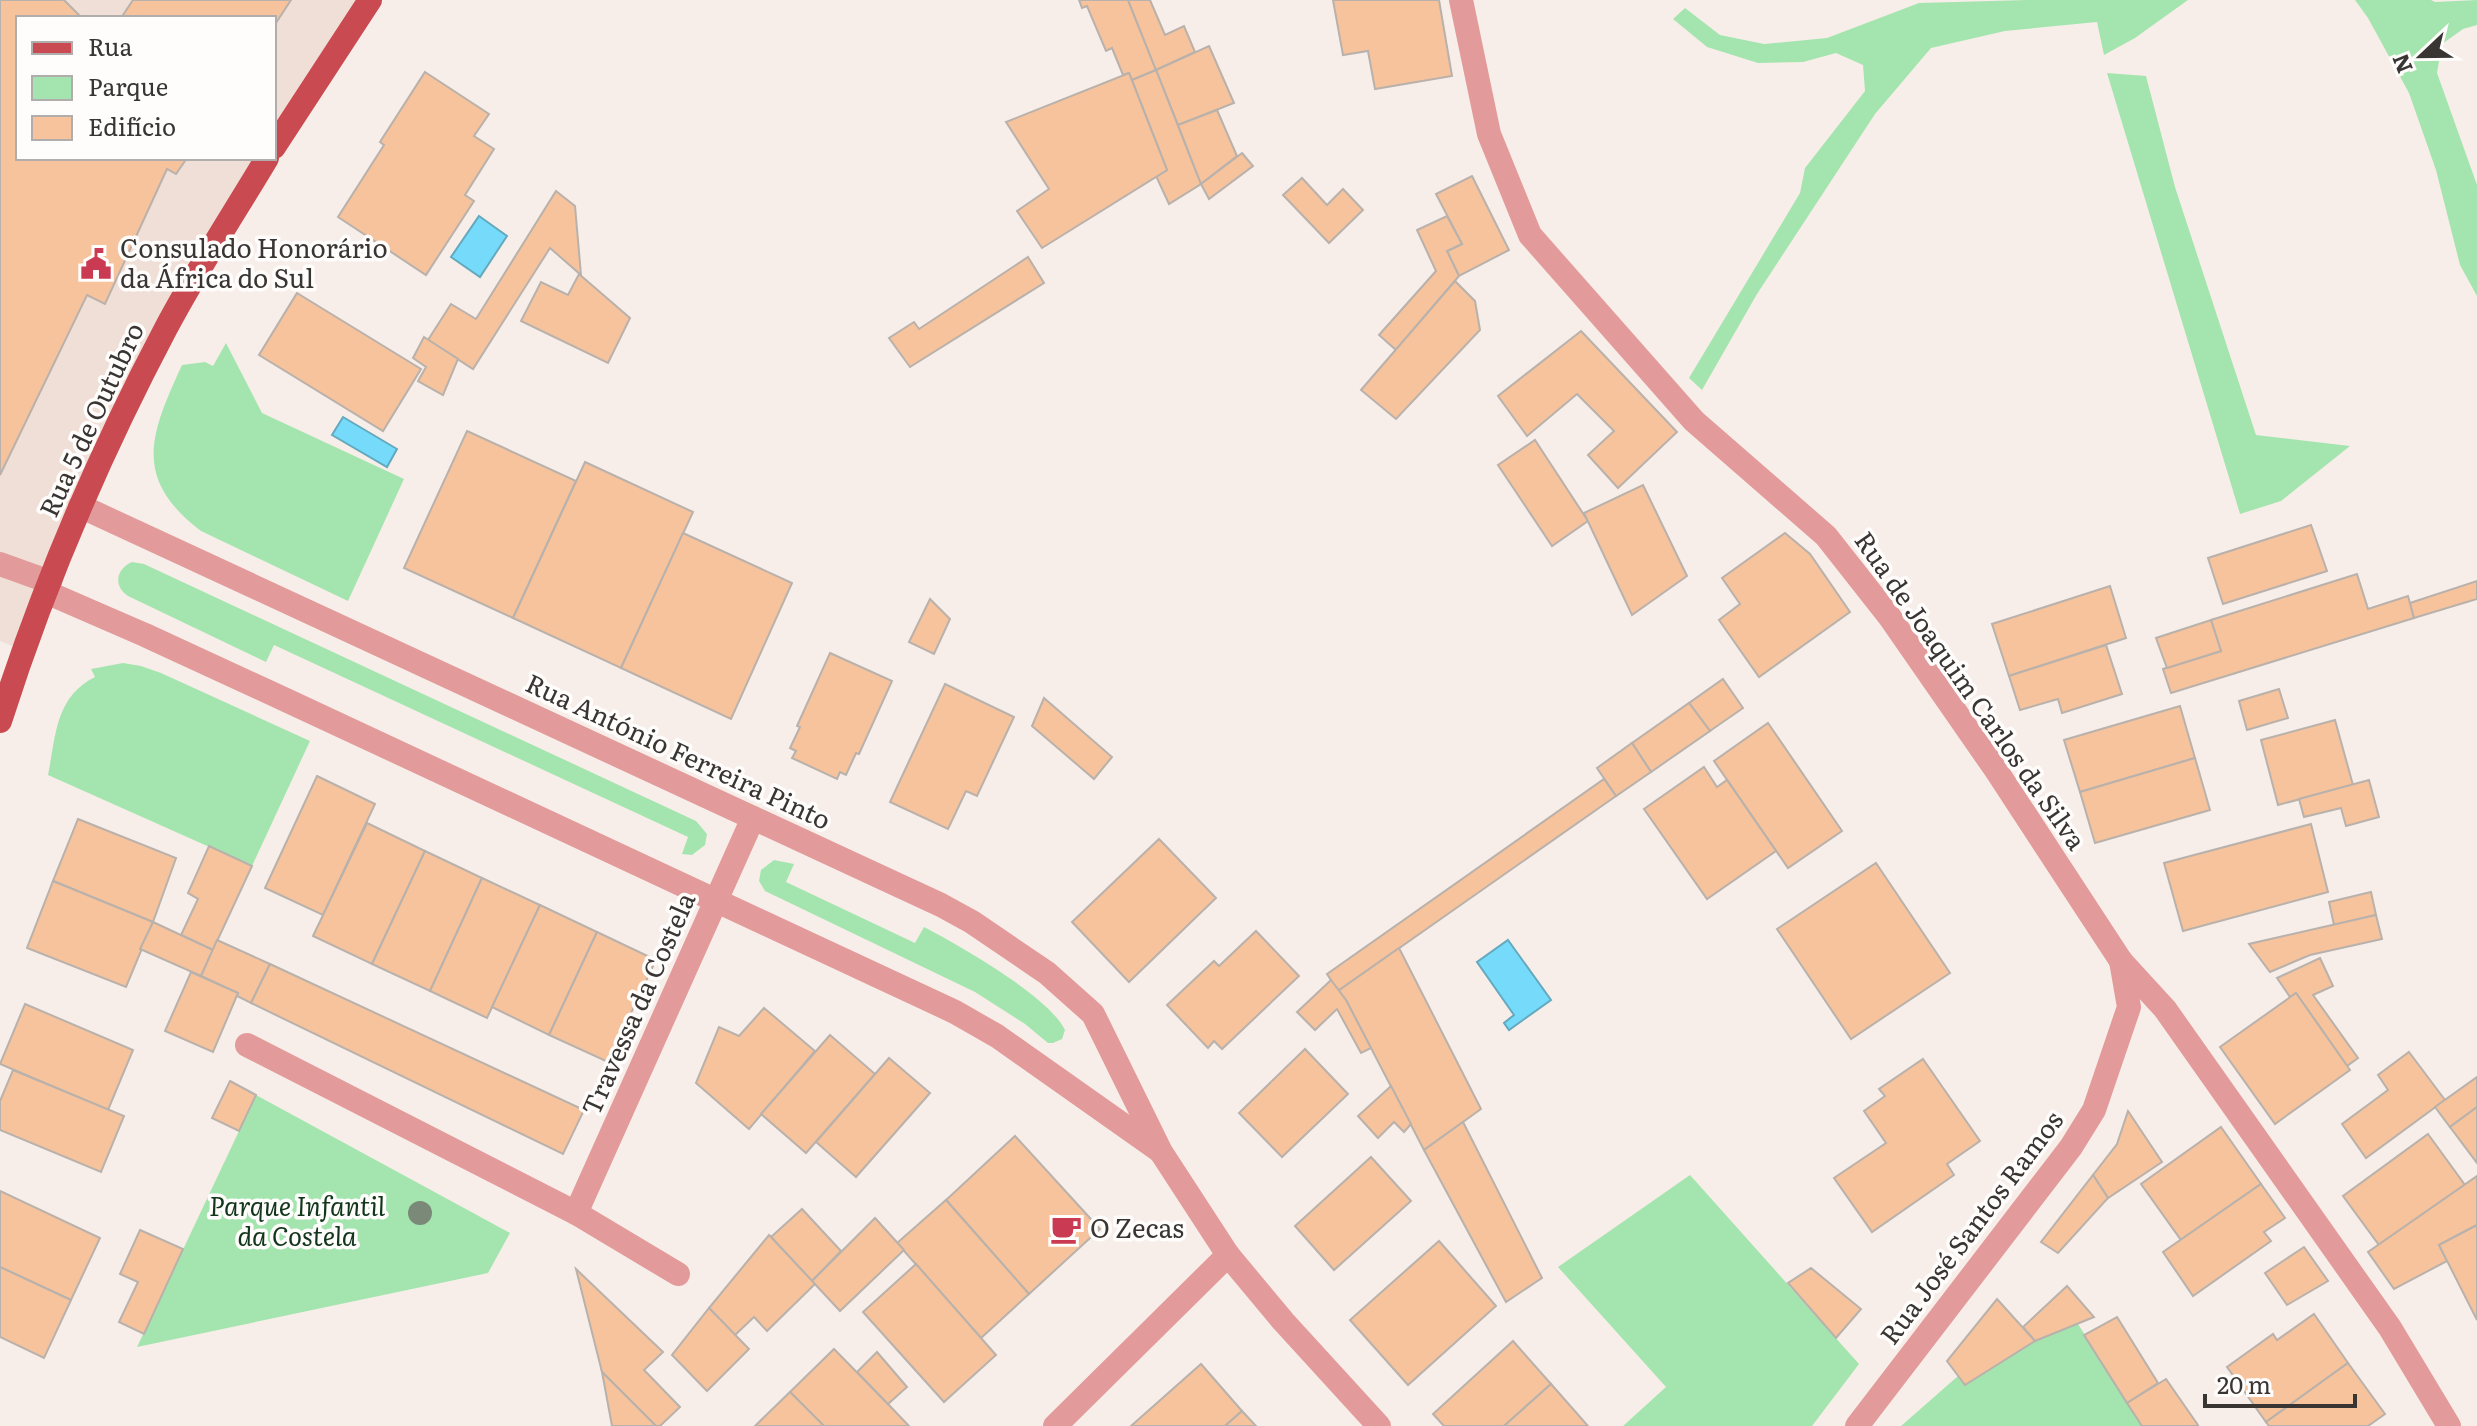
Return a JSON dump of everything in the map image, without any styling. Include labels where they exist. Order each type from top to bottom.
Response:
[{"type":"main road","points":[[276,144],[370,0]]},
{"type":"main road","name":"Rua 5 de Outubro","points":[[0,721],[80,506],[122,415],[166,327],[266,160]]},
{"type":"street","name":"Rua de Joaquim Carlos da Silva","points":[[1461,0],[1489,134],[1530,235],[1694,421],[1826,536],[1889,616],[1996,770],[2121,961],[2165,1009],[2390,1328],[2449,1426]]},
{"type":"street","name":"Rua António Ferreira Pinto","points":[[80,506],[941,905],[972,922],[1047,973],[1093,1014],[1161,1152],[1228,1255],[1283,1321],[1379,1426]]},
{"type":"street","name":"Rua António Ferreira Pinto","points":[[0,564],[145,635],[955,1012],[987,1030],[1161,1152]]},
{"type":"street","name":"Travessa da Costela","points":[[576,1213],[753,818]]},
{"type":"street","name":"Rua José Santos Ramos","points":[[1857,1426],[2071,1147],[2094,1110],[2129,1007],[2121,961]]},
{"type":"street","points":[[247,1045],[576,1213],[678,1274]]},
{"type":"street","points":[[1055,1426],[1228,1255]]},
{"type":"shaded area","points":[[0,0],[361,0],[276,132],[276,16],[16,16],[16,160],[259,160],[17,648],[0,641]]},
{"type":"green space","points":[[2188,0],[2135,38],[2104,55],[2097,22],[2005,31],[1931,48],[1875,114],[1757,294],[1702,390],[1689,378],[1800,193],[1805,168],[1865,91],[1863,65],[1836,53],[1803,62],[1758,63],[1707,47],[1673,19],[1685,8],[1720,35],[1764,44],[1827,38],[1919,3]]},
{"type":"green space","points":[[2355,0],[2477,0],[2477,25],[2463,29],[2442,44],[2437,73],[2477,185],[2477,296],[2460,265],[2436,170],[2409,93]]},
{"type":"green space","points":[[2107,73],[2146,76],[2175,187],[2256,435],[2350,446],[2281,501],[2240,514]]},
{"type":"green space","points":[[226,343],[262,413],[404,479],[348,601],[201,531],[164,492],[156,473],[154,454],[156,433],[171,389],[182,365],[205,362],[213,366]]},
{"type":"green space","points":[[132,562],[144,564],[696,821],[707,834],[705,845],[692,855],[682,854],[688,837],[274,645],[266,662],[128,596],[120,587],[118,578]]},
{"type":"green space","points":[[123,663],[161,673],[310,741],[252,866],[48,775],[56,732],[72,695],[95,677],[91,669]]},
{"type":"green space","points":[[774,860],[794,864],[786,882],[915,943],[924,927],[979,958],[1041,1002],[1065,1030],[1062,1039],[1048,1043],[1025,1024],[975,992],[765,891],[759,881],[761,870]]},
{"type":"green space","name":"Parque Infantil da Costela","points":[[256,1095],[510,1233],[488,1273],[137,1347]]},
{"type":"green space","points":[[1690,1175],[1859,1364],[1812,1426],[1623,1426],[1666,1387],[1558,1267]]},
{"type":"green space","points":[[2078,1324],[2142,1426],[1901,1426],[1958,1376],[1965,1385],[2035,1341]]},
{"type":"water","points":[[479,216],[507,236],[480,277],[451,257]]},
{"type":"water","points":[[343,417],[397,449],[387,467],[332,435]]},
{"type":"water","points":[[1508,940],[1551,1000],[1509,1030],[1504,1023],[1514,1015],[1477,962]]},
{"type":"building","points":[[0,0],[64,0],[80,16],[16,16],[16,160],[186,160],[176,174],[167,169],[105,304],[87,295],[0,475]]},
{"type":"building","points":[[133,0],[291,0],[276,23],[276,16],[122,16]]},
{"type":"building","points":[[1079,0],[1128,0],[1156,70],[1132,80],[1129,73],[1123,75],[1112,48],[1106,51],[1087,6],[1082,8]]},
{"type":"building","points":[[1128,0],[1150,0],[1165,35],[1184,26],[1195,52],[1156,70]]},
{"type":"building","points":[[1333,0],[1439,0],[1452,76],[1375,89],[1368,51],[1343,55]]},
{"type":"building","points":[[1209,46],[1234,103],[1178,125],[1156,70]]},
{"type":"building","points":[[1156,70],[1201,184],[1169,204],[1156,176],[1167,170],[1132,80]]},
{"type":"building","points":[[425,72],[489,114],[474,136],[494,149],[465,195],[474,201],[426,275],[338,217],[384,145],[380,142]]},
{"type":"building","points":[[1129,73],[1167,170],[1042,248],[1017,211],[1049,189],[1006,122]]},
{"type":"building","points":[[1217,110],[1237,156],[1201,184],[1178,125]]},
{"type":"building","points":[[1242,153],[1253,166],[1209,199],[1201,184]]},
{"type":"building","points":[[1472,176],[1509,250],[1459,276],[1447,251],[1462,244],[1436,194]]},
{"type":"building","points":[[1302,178],[1327,205],[1343,189],[1363,210],[1329,243],[1283,195]]},
{"type":"building","points":[[556,191],[575,206],[581,275],[550,248],[473,369],[428,340],[451,304],[476,319]]},
{"type":"building","points":[[1447,216],[1462,244],[1447,251],[1459,276],[1396,350],[1379,335],[1436,271],[1417,230]]},
{"type":"building","points":[[1028,257],[1044,283],[910,367],[889,338],[914,322],[919,329]]},
{"type":"building","points":[[579,274],[630,318],[608,363],[521,321],[541,282],[568,295]]},
{"type":"building","points":[[1455,281],[1475,301],[1480,330],[1396,419],[1361,390]]},
{"type":"building","points":[[297,293],[421,369],[383,431],[259,355]]},
{"type":"building","points":[[1581,331],[1677,432],[1618,488],[1588,455],[1614,431],[1577,394],[1527,436],[1498,396]]},
{"type":"building","points":[[424,337],[458,359],[443,395],[418,381],[426,367],[413,358]]},
{"type":"building","points":[[467,431],[576,481],[513,618],[404,568]]},
{"type":"building","points":[[1535,440],[1588,521],[1552,546],[1498,465]]},
{"type":"building","points":[[585,462],[693,512],[621,668],[513,618]]},
{"type":"building","points":[[1643,485],[1687,576],[1632,615],[1584,513]]},
{"type":"building","points":[[2311,525],[2327,571],[2223,604],[2208,558]]},
{"type":"building","points":[[683,533],[792,583],[731,719],[621,668]]},
{"type":"building","points":[[1785,533],[1810,554],[1850,612],[1759,677],[1719,620],[1740,604],[1722,578]]},
{"type":"building","points":[[2357,574],[2368,609],[2408,596],[2414,618],[2171,693],[2163,669],[2221,651],[2211,620]]},
{"type":"building","points":[[2477,581],[2477,599],[2414,618],[2410,603]]},
{"type":"building","points":[[2110,586],[2126,638],[2009,676],[1992,624]]},
{"type":"building","points":[[930,599],[950,619],[934,654],[909,642]]},
{"type":"building","points":[[2211,620],[2221,651],[2167,668],[2156,638]]},
{"type":"building","points":[[2106,645],[2122,694],[2062,713],[2058,699],[2020,710],[2009,676]]},
{"type":"building","points":[[830,653],[892,681],[859,754],[856,753],[846,775],[840,772],[837,779],[792,758],[796,751],[790,748]]},
{"type":"building","points":[[1723,679],[1743,708],[1710,731],[1689,703]]},
{"type":"building","points":[[945,684],[1014,717],[977,796],[966,791],[948,829],[890,802]]},
{"type":"building","points":[[2279,689],[2288,718],[2247,730],[2239,701]]},
{"type":"building","points":[[1044,698],[1112,757],[1094,779],[1032,726]]},
{"type":"building","points":[[1689,703],[1710,731],[1651,772],[1632,743]]},
{"type":"building","points":[[2180,706],[2195,758],[2080,792],[2064,740]]},
{"type":"building","points":[[2335,720],[2353,785],[2278,805],[2261,740]]},
{"type":"building","points":[[1768,723],[1842,831],[1788,868],[1714,761]]},
{"type":"building","points":[[1632,743],[1651,772],[1616,796],[1597,768]]},
{"type":"building","points":[[2195,758],[2210,810],[2095,843],[2080,792]]},
{"type":"building","points":[[1704,767],[1717,787],[1727,780],[1776,851],[1707,899],[1644,809]]},
{"type":"building","points":[[317,776],[375,804],[323,915],[265,888]]},
{"type":"building","points":[[1604,779],[1616,796],[1338,991],[1327,974]]},
{"type":"building","points":[[2369,780],[2379,817],[2346,826],[2341,808],[2304,817],[2299,799]]},
{"type":"building","points":[[78,819],[176,858],[153,922],[53,881]]},
{"type":"building","points":[[367,823],[425,851],[372,964],[313,936]]},
{"type":"building","points":[[2311,824],[2328,892],[2183,931],[2164,863]]},
{"type":"building","points":[[1159,839],[1216,898],[1129,982],[1072,922]]},
{"type":"building","points":[[209,846],[252,866],[213,950],[181,935],[198,899],[188,893]]},
{"type":"building","points":[[425,851],[482,878],[430,991],[372,964]]},
{"type":"building","points":[[1876,863],[1950,973],[1851,1039],[1777,929]]},
{"type":"building","points":[[482,878],[540,905],[487,1018],[430,991]]},
{"type":"building","points":[[53,881],[153,922],[126,987],[27,948]]},
{"type":"building","points":[[2371,892],[2376,915],[2334,925],[2329,902]]},
{"type":"building","points":[[540,905],[597,932],[549,1035],[492,1007]]},
{"type":"building","points":[[2376,915],[2382,939],[2310,955],[2270,972],[2249,944]]},
{"type":"building","points":[[153,922],[213,950],[201,976],[140,949]]},
{"type":"building","points":[[1256,931],[1299,976],[1222,1049],[1214,1041],[1208,1048],[1167,1005],[1214,961],[1219,966]]},
{"type":"building","points":[[597,932],[656,960],[608,1062],[549,1035]]},
{"type":"building","points":[[217,940],[270,964],[251,1003],[237,996],[238,993],[201,976]]},
{"type":"building","points":[[1399,948],[1481,1109],[1424,1150],[1346,1000],[1338,991]]},
{"type":"building","points":[[2320,958],[2333,986],[2313,995],[2358,1058],[2347,1066],[2296,993],[2290,997],[2277,978]]},
{"type":"building","points":[[270,964],[584,1110],[563,1154],[251,1003]]},
{"type":"building","points":[[191,972],[238,993],[213,1052],[165,1031]]},
{"type":"building","points":[[1331,980],[1346,1000],[1371,1048],[1361,1053],[1337,1009],[1315,1030],[1297,1012]]},
{"type":"building","points":[[2296,993],[2350,1070],[2275,1124],[2220,1047]]},
{"type":"building","points":[[25,1004],[133,1050],[108,1110],[0,1064]]},
{"type":"building","points":[[764,1008],[815,1051],[749,1129],[696,1083],[719,1027],[739,1036]]},
{"type":"building","points":[[830,1035],[875,1074],[806,1153],[761,1114]]},
{"type":"building","points":[[1305,1049],[1348,1094],[1282,1157],[1239,1113]]},
{"type":"building","points":[[2409,1052],[2445,1100],[2366,1158],[2342,1124],[2388,1090],[2378,1075]]},
{"type":"building","points":[[889,1058],[930,1093],[856,1177],[816,1142]]},
{"type":"building","points":[[1923,1059],[1980,1141],[1947,1164],[1954,1175],[1872,1232],[1834,1178],[1886,1143],[1864,1111],[1885,1096],[1879,1089]]},
{"type":"building","points":[[13,1070],[124,1116],[101,1172],[0,1130],[0,1101]]},
{"type":"building","points":[[2477,1077],[2477,1107],[2450,1127],[2435,1107]]},
{"type":"building","points":[[230,1081],[256,1095],[239,1131],[212,1118]]},
{"type":"building","points":[[1391,1086],[1411,1124],[1404,1132],[1394,1122],[1378,1138],[1358,1116]]},
{"type":"building","points":[[2477,1107],[2477,1163],[2450,1127]]},
{"type":"building","points":[[2128,1111],[2162,1162],[2108,1198],[2093,1175],[2117,1144]]},
{"type":"building","points":[[1463,1122],[1542,1278],[1506,1302],[1424,1150]]},
{"type":"building","points":[[2221,1127],[2261,1184],[2181,1240],[2141,1184]]},
{"type":"building","points":[[2428,1134],[2465,1185],[2379,1245],[2343,1196]]},
{"type":"building","points":[[1015,1136],[1100,1229],[1029,1294],[946,1200]]},
{"type":"building","points":[[1371,1157],[1411,1201],[1334,1270],[1295,1226]]},
{"type":"building","points":[[2093,1175],[2108,1198],[2058,1253],[2041,1242]]},
{"type":"building","points":[[2477,1176],[2477,1225],[2439,1245],[2447,1261],[2394,1289],[2368,1252]]},
{"type":"building","points":[[2261,1184],[2285,1218],[2264,1232],[2271,1241],[2193,1296],[2163,1252]]},
{"type":"building","points":[[0,1191],[100,1238],[71,1300],[0,1267]]},
{"type":"building","points":[[946,1200],[1029,1294],[981,1338],[897,1243]]},
{"type":"building","points":[[802,1209],[841,1251],[812,1281],[771,1237]]},
{"type":"building","points":[[875,1218],[904,1250],[840,1311],[812,1281]]},
{"type":"building","points":[[2477,1225],[2477,1320],[2439,1245]]},
{"type":"building","points":[[140,1230],[183,1249],[144,1334],[119,1322],[138,1282],[120,1274]]},
{"type":"building","points":[[769,1235],[815,1284],[767,1331],[754,1317],[735,1335],[709,1308]]},
{"type":"building","points":[[1439,1241],[1496,1306],[1408,1385],[1350,1320]]},
{"type":"building","points":[[2304,1247],[2328,1281],[2287,1305],[2265,1273]]},
{"type":"building","points":[[916,1264],[996,1355],[944,1402],[863,1312]]},
{"type":"building","points":[[0,1267],[71,1300],[44,1358],[0,1337]]},
{"type":"building","points":[[1811,1268],[1861,1309],[1836,1338],[1788,1283]]},
{"type":"building","points":[[576,1269],[663,1352],[644,1370],[680,1407],[660,1426],[656,1426],[602,1372]]},
{"type":"building","points":[[2067,1286],[2094,1317],[2035,1341],[2023,1327]]},
{"type":"building","points":[[1997,1299],[2035,1341],[1965,1385],[1947,1361]]},
{"type":"building","points":[[709,1308],[749,1349],[707,1391],[672,1355]]},
{"type":"building","points":[[2314,1314],[2348,1363],[2266,1422],[2227,1367],[2273,1334],[2277,1340]]},
{"type":"building","points":[[2117,1317],[2158,1383],[2127,1403],[2084,1335]]},
{"type":"building","points":[[1513,1341],[1551,1384],[1504,1426],[1444,1426],[1433,1414]]},
{"type":"building","points":[[834,1349],[909,1426],[824,1426],[790,1392]]},
{"type":"building","points":[[877,1352],[907,1387],[888,1404],[857,1372]]},
{"type":"building","points":[[2348,1363],[2385,1414],[2368,1426],[2269,1426],[2266,1422]]},
{"type":"building","points":[[1201,1364],[1242,1411],[1225,1426],[1131,1426]]},
{"type":"building","points":[[602,1372],[656,1426],[612,1426]]},
{"type":"building","points":[[2166,1379],[2198,1425],[2142,1426],[2127,1403]]},
{"type":"building","points":[[1551,1384],[1588,1426],[1504,1426]]},
{"type":"building","points":[[790,1392],[824,1426],[755,1426]]},
{"type":"building","points":[[1242,1411],[1256,1426],[1225,1426]]},
{"type":"place","name":"Consulado Honorário da África do Sul","points":[[96,264]]},
{"type":"place","name":"O Zecas","points":[[1066,1229]]}]
